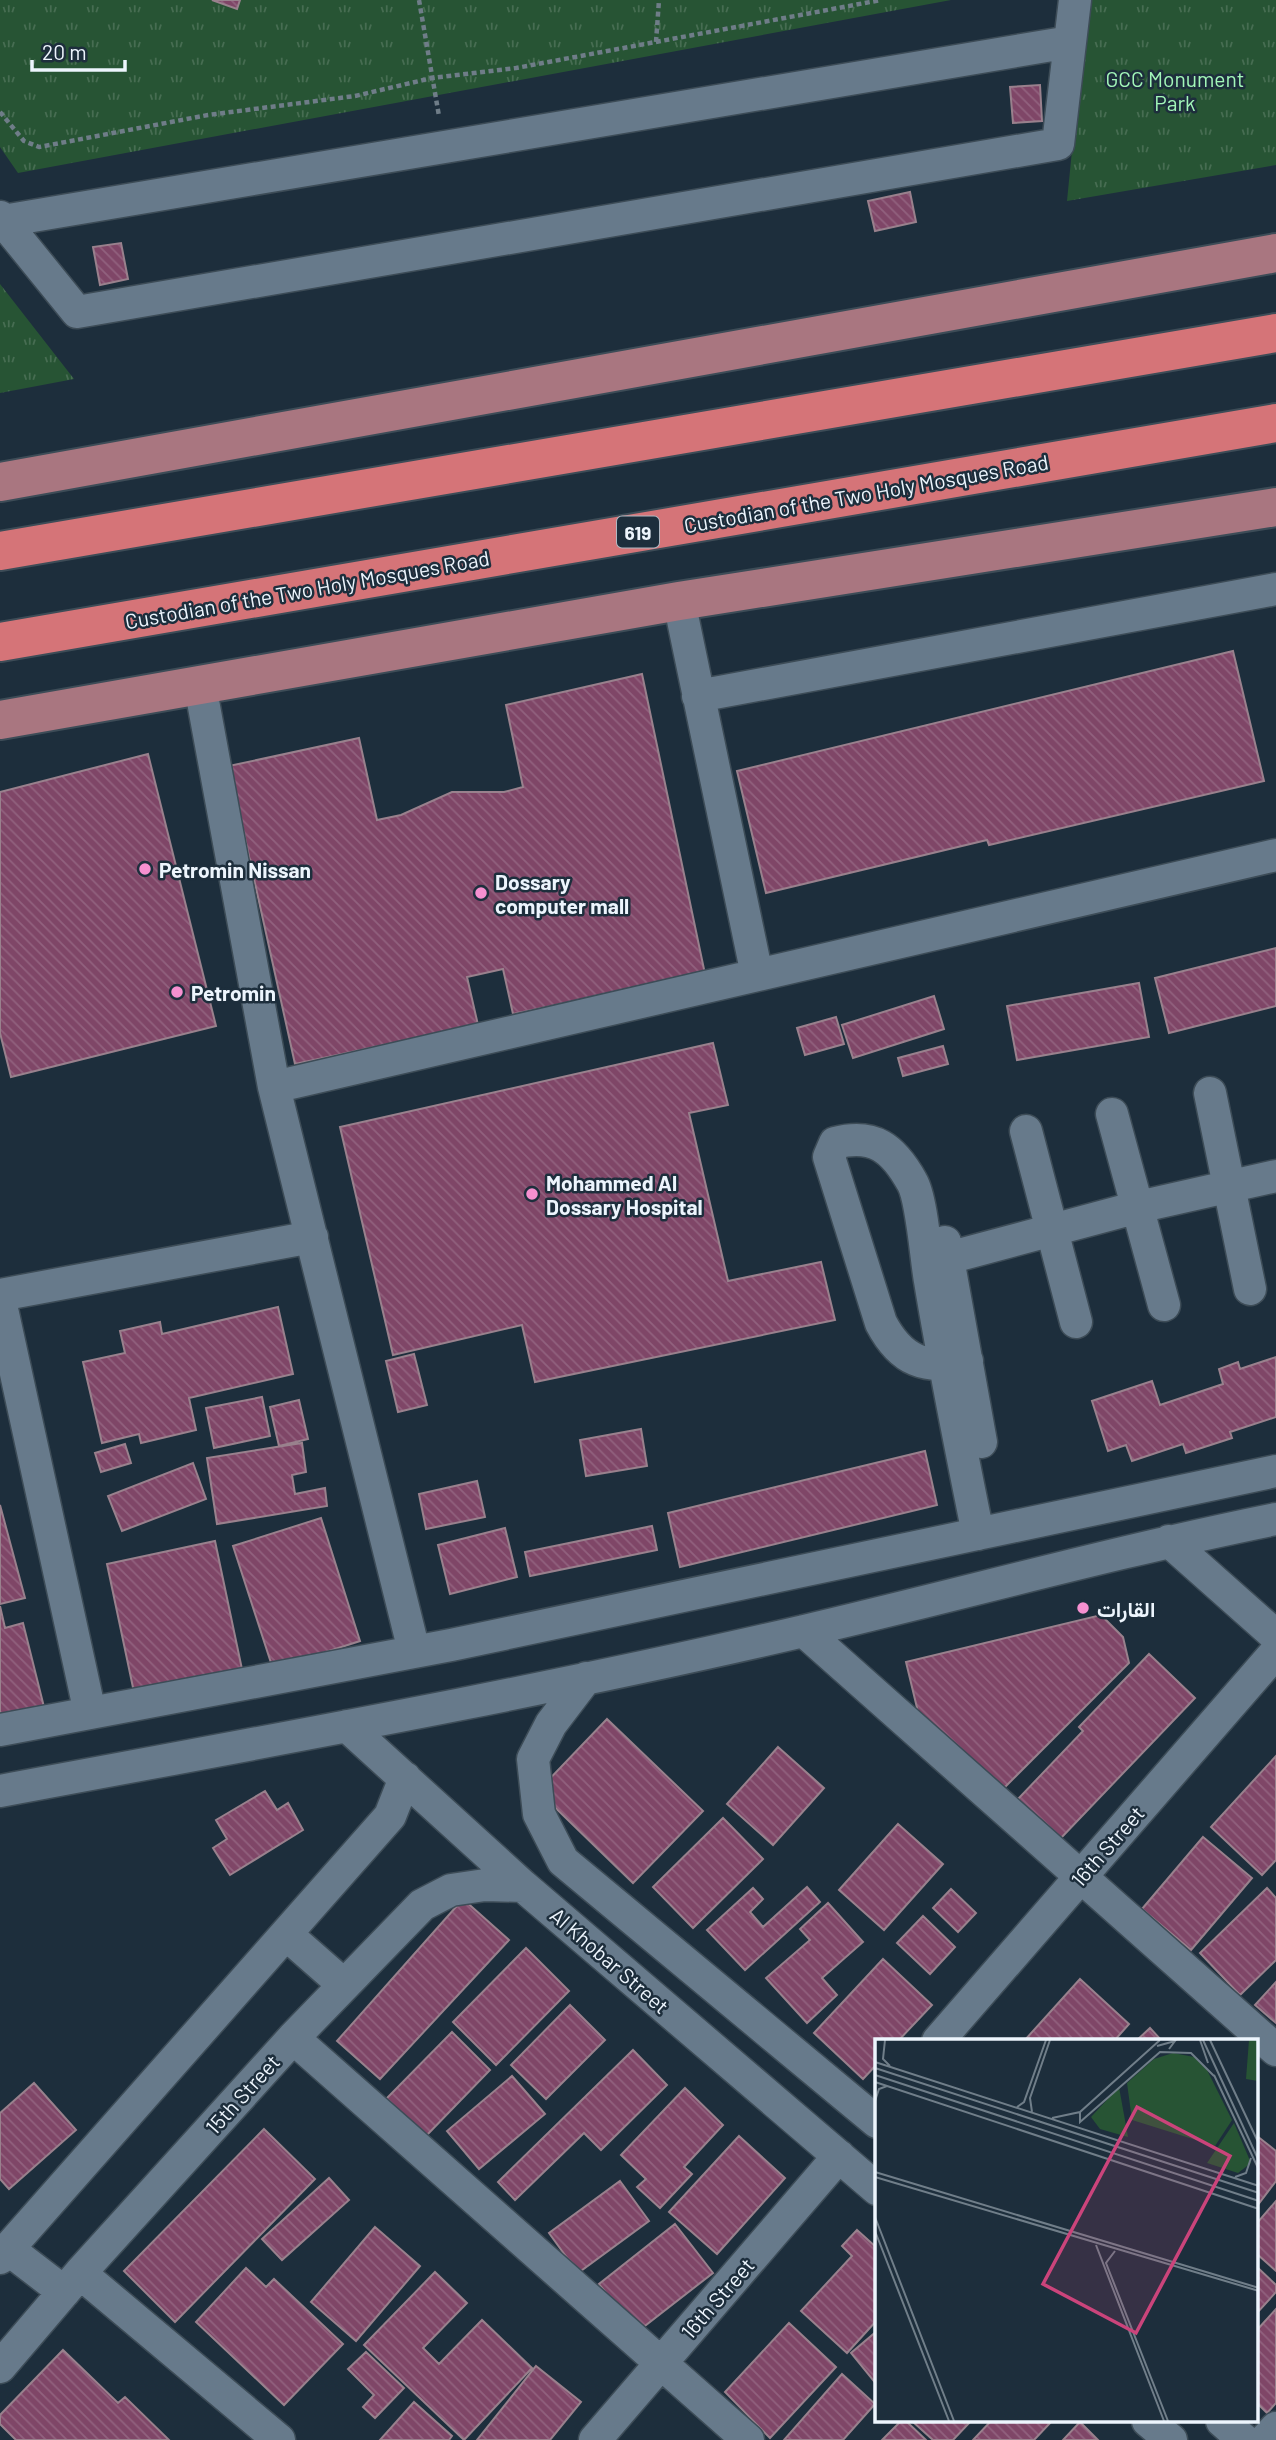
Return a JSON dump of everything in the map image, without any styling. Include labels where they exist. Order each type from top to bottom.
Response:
[{"type":"highway","points":[[0,551],[1276,333]]},
{"type":"highway","name":"Custodian of the Two Holy Mosques Road","points":[[0,642],[1276,423]]},
{"type":"main road","points":[[0,482],[1276,253]]},
{"type":"main road","points":[[0,720],[679,601],[1276,507]]},
{"type":"street","points":[[1070,41],[1,219],[77,312],[1058,144],[1075,0]]},
{"type":"street","points":[[698,696],[1276,589]]},
{"type":"street","points":[[679,601],[757,975]]},
{"type":"street","points":[[200,685],[274,1087],[414,1651]]},
{"type":"street","points":[[274,1087],[1276,855]]},
{"type":"street","points":[[1210,1093],[1250,1289]]},
{"type":"street","points":[[1112,1114],[1164,1305]]},
{"type":"street","points":[[1026,1131],[1076,1322]]},
{"type":"street","points":[[956,1363],[916,1360],[901,1353],[881,1323],[829,1157],[835,1143],[851,1139],[872,1140],[891,1153],[914,1184],[956,1363],[988,1532]]},
{"type":"street","points":[[948,1258],[1139,1207],[1276,1176]]},
{"type":"street","points":[[914,1184],[928,1185],[937,1196],[948,1258],[956,1363]]},
{"type":"street","points":[[90,1713],[0,1298],[312,1237]]},
{"type":"street","points":[[0,1730],[414,1651],[1276,1471]]},
{"type":"street","points":[[0,1791],[586,1678],[804,1631],[1169,1541],[1276,1519]]},
{"type":"street","points":[[1169,1541],[1276,1636]]},
{"type":"street","points":[[804,1631],[1276,2050]]},
{"type":"street","name":"16th Street","points":[[940,2039],[1276,1652]]},
{"type":"street","points":[[586,1678],[551,1724],[533,1759],[539,1814],[563,1861],[875,2117]]},
{"type":"street","name":"Al Khobar Street","points":[[347,1726],[523,1885],[875,2187]]},
{"type":"street","points":[[279,2440],[72,2282],[7,2241],[287,1935],[390,1816],[405,1778]]},
{"type":"street","name":"15th Street","points":[[0,2367],[72,2282],[293,2038],[422,1905],[451,1890],[485,1885],[523,1885]]},
{"type":"street","points":[[287,1935],[344,1985]]},
{"type":"street","points":[[631,1978],[662,1943]]},
{"type":"street","points":[[293,2038],[748,2440]]},
{"type":"street","name":"16th Street","points":[[595,2440],[839,2156]]},
{"type":"street","points":[[1149,2422],[1171,2440]]},
{"type":"street","points":[[1223,2422],[1244,2440]]},
{"type":"street","points":[[1265,2440],[1276,2428]]},
{"type":"path","points":[[419,0],[444,146]]},
{"type":"path","points":[[656,42],[659,0]]},
{"type":"path","points":[[0,112],[24,141],[39,147],[208,115],[355,96],[432,78],[516,68],[881,0]]},
{"type":"green space","points":[[0,0],[951,0],[18,173],[0,147]]},
{"type":"green space","name":"GCC Monument Park","points":[[1087,0],[1276,0],[1276,165],[1067,201]]},
{"type":"green space","points":[[0,284],[74,379],[0,393]]},
{"type":"building","points":[[212,0],[240,0],[237,9]]},
{"type":"building","points":[[1040,85],[1042,121],[1013,123],[1010,87]]},
{"type":"building","points":[[910,192],[916,222],[875,231],[868,201]]},
{"type":"building","points":[[121,243],[128,279],[100,285],[93,247]]},
{"type":"building","points":[[1233,651],[1264,781],[989,845],[987,840],[766,893],[737,771]]},
{"type":"building","points":[[642,674],[705,974],[513,1014],[503,969],[467,977],[478,1025],[295,1064],[229,766],[359,738],[377,820],[401,815],[452,792],[504,792],[523,787],[506,705]]},
{"type":"building","points":[[148,754],[216,1026],[11,1077],[0,1033],[0,792]]},
{"type":"building","points":[[1276,948],[1276,1006],[1169,1033],[1155,978]]},
{"type":"building","points":[[1139,983],[1149,1037],[1017,1060],[1007,1006]]},
{"type":"building","points":[[934,996],[944,1029],[853,1058],[842,1025]]},
{"type":"building","points":[[836,1017],[844,1044],[805,1055],[797,1028]]},
{"type":"building","name":"Mohammed Al Dossary Hospital","points":[[713,1043],[728,1105],[689,1113],[728,1281],[821,1262],[835,1320],[535,1382],[522,1325],[393,1355],[340,1127]]},
{"type":"building","points":[[943,1046],[948,1064],[903,1076],[898,1058]]},
{"type":"building","points":[[278,1307],[293,1374],[189,1398],[196,1430],[141,1443],[139,1434],[102,1443],[83,1362],[125,1353],[120,1331],[160,1322],[162,1334]]},
{"type":"building","points":[[414,1354],[427,1405],[398,1412],[386,1361]]},
{"type":"building","points":[[1276,1357],[1276,1417],[1230,1432],[1232,1438],[1186,1453],[1183,1444],[1132,1461],[1126,1445],[1108,1451],[1092,1401],[1152,1381],[1160,1405],[1223,1384],[1219,1369],[1238,1362],[1240,1369]]},
{"type":"building","points":[[262,1397],[270,1436],[214,1448],[206,1408]]},
{"type":"building","points":[[299,1400],[308,1439],[279,1446],[270,1407]]},
{"type":"building","points":[[641,1429],[647,1466],[586,1476],[580,1440]]},
{"type":"building","points":[[302,1443],[306,1472],[292,1475],[295,1494],[325,1488],[327,1506],[217,1524],[207,1458]]},
{"type":"building","points":[[125,1444],[131,1463],[101,1472],[95,1453]]},
{"type":"building","points":[[925,1451],[937,1505],[680,1567],[668,1513]]},
{"type":"building","points":[[193,1463],[206,1499],[122,1531],[108,1496]]},
{"type":"building","points":[[477,1481],[485,1517],[426,1529],[419,1494]]},
{"type":"building","points":[[0,1505],[25,1598],[0,1604]]},
{"type":"building","points":[[321,1518],[360,1641],[273,1669],[233,1546]]},
{"type":"building","points":[[652,1526],[657,1550],[530,1576],[525,1552]]},
{"type":"building","points":[[505,1528],[517,1577],[450,1594],[438,1545]]},
{"type":"building","points":[[215,1541],[243,1674],[135,1697],[107,1564]]},
{"type":"building","points":[[0,1606],[5,1628],[23,1623],[46,1715],[0,1726]]},
{"type":"building","points":[[1101,1615],[1123,1637],[1129,1663],[1002,1790],[918,1712],[906,1662]]},
{"type":"building","points":[[1149,1654],[1195,1698],[1060,1839],[1018,1799],[1083,1731],[1079,1727]]},
{"type":"building","points":[[607,1719],[703,1811],[633,1883],[538,1791]]},
{"type":"building","points":[[778,1747],[824,1788],[773,1845],[727,1804]]},
{"type":"building","points":[[1276,1756],[1276,1860],[1262,1875],[1211,1827]]},
{"type":"building","points":[[265,1791],[277,1810],[288,1803],[303,1830],[230,1875],[213,1848],[227,1839],[216,1820]]},
{"type":"building","points":[[723,1818],[763,1859],[693,1928],[653,1887]]},
{"type":"building","points":[[898,1824],[943,1864],[884,1930],[839,1890]]},
{"type":"building","points":[[1203,1837],[1252,1878],[1191,1950],[1142,1909]]},
{"type":"building","points":[[807,1887],[820,1902],[745,1970],[707,1930],[753,1888],[763,1899],[750,1912],[763,1927]]},
{"type":"building","points":[[1267,1888],[1276,1898],[1276,1960],[1240,1995],[1200,1953]]},
{"type":"building","points":[[951,1889],[976,1913],[958,1932],[933,1908]]},
{"type":"building","points":[[463,1899],[509,1940],[380,2079],[337,2041]]},
{"type":"building","points":[[828,1903],[863,1942],[822,1978],[837,1995],[807,2023],[766,1978],[810,1940],[800,1929]]},
{"type":"building","points":[[923,1916],[955,1947],[930,1974],[897,1943]]},
{"type":"building","points":[[526,1948],[569,1991],[496,2065],[453,2022]]},
{"type":"building","points":[[883,1959],[932,2005],[900,2039],[875,2039],[875,2066],[863,2079],[814,2033]]},
{"type":"building","points":[[1080,1979],[1129,2024],[1116,2039],[1026,2039]]},
{"type":"building","points":[[1276,1982],[1276,2023],[1255,2005]]},
{"type":"building","points":[[570,2005],[605,2040],[546,2099],[511,2065]]},
{"type":"building","points":[[1150,2028],[1160,2039],[1138,2039]]},
{"type":"building","points":[[452,2032],[490,2070],[425,2137],[386,2099]]},
{"type":"building","points":[[633,2050],[667,2085],[601,2150],[584,2133],[515,2200],[498,2182]]},
{"type":"building","points":[[512,2076],[545,2114],[479,2169],[447,2131]]},
{"type":"building","points":[[34,2083],[76,2130],[9,2189],[0,2179],[0,2113]]},
{"type":"building","points":[[685,2088],[723,2125],[684,2167],[692,2174],[660,2208],[637,2187],[646,2179],[621,2155]]},
{"type":"building","points":[[264,2129],[315,2179],[175,2322],[124,2271]]},
{"type":"building","points":[[739,2136],[785,2178],[717,2254],[669,2212]]},
{"type":"building","points":[[1258,2137],[1276,2151],[1276,2181],[1258,2205]]},
{"type":"building","points":[[329,2178],[349,2200],[282,2260],[262,2239]]},
{"type":"building","points":[[620,2181],[649,2221],[578,2273],[549,2233]]},
{"type":"building","points":[[1276,2201],[1276,2271],[1258,2255],[1258,2222]]},
{"type":"building","points":[[675,2224],[713,2273],[637,2332],[599,2284]]},
{"type":"building","points":[[375,2227],[420,2266],[356,2341],[311,2302]]},
{"type":"building","points":[[857,2230],[875,2246],[875,2322],[847,2353],[801,2311],[852,2256],[842,2246]]},
{"type":"building","points":[[246,2268],[266,2287],[274,2279],[343,2344],[284,2405],[196,2322]]},
{"type":"building","points":[[1258,2268],[1276,2285],[1276,2292],[1258,2312]]},
{"type":"building","points":[[435,2272],[467,2303],[423,2348],[439,2364],[482,2320],[532,2368],[464,2440],[364,2345]]},
{"type":"building","points":[[1276,2309],[1276,2403],[1267,2413],[1258,2404],[1258,2329]]},
{"type":"building","points":[[789,2323],[836,2367],[770,2438],[725,2392]]},
{"type":"building","points":[[875,2333],[875,2383],[851,2353]]},
{"type":"building","points":[[63,2350],[118,2403],[125,2397],[169,2440],[16,2440],[0,2424],[0,2415]]},
{"type":"building","points":[[366,2352],[404,2388],[375,2418],[363,2407],[374,2395],[348,2369]]},
{"type":"building","points":[[536,2366],[581,2402],[550,2440],[477,2440]]},
{"type":"building","points":[[842,2374],[875,2404],[843,2440],[784,2440]]},
{"type":"building","points":[[414,2402],[452,2436],[449,2440],[380,2440]]},
{"type":"building","points":[[900,2422],[907,2422],[926,2440],[882,2440]]},
{"type":"building","points":[[913,2422],[970,2422],[953,2440],[933,2440]]},
{"type":"building","points":[[990,2422],[1051,2422],[1034,2440],[973,2440]]},
{"type":"building","points":[[1080,2422],[1098,2440],[1063,2440]]},
{"type":"place","name":"Petromin Nissan","points":[[145,869]]},
{"type":"place","name":"Dossary computer mall","points":[[481,893]]},
{"type":"place","name":"Petromin","points":[[177,992]]},
{"type":"place","name":"Mohammed Al Dossary Hospital","points":[[532,1194]]},
{"type":"place","name":"القارات","points":[[1083,1608]]}]
